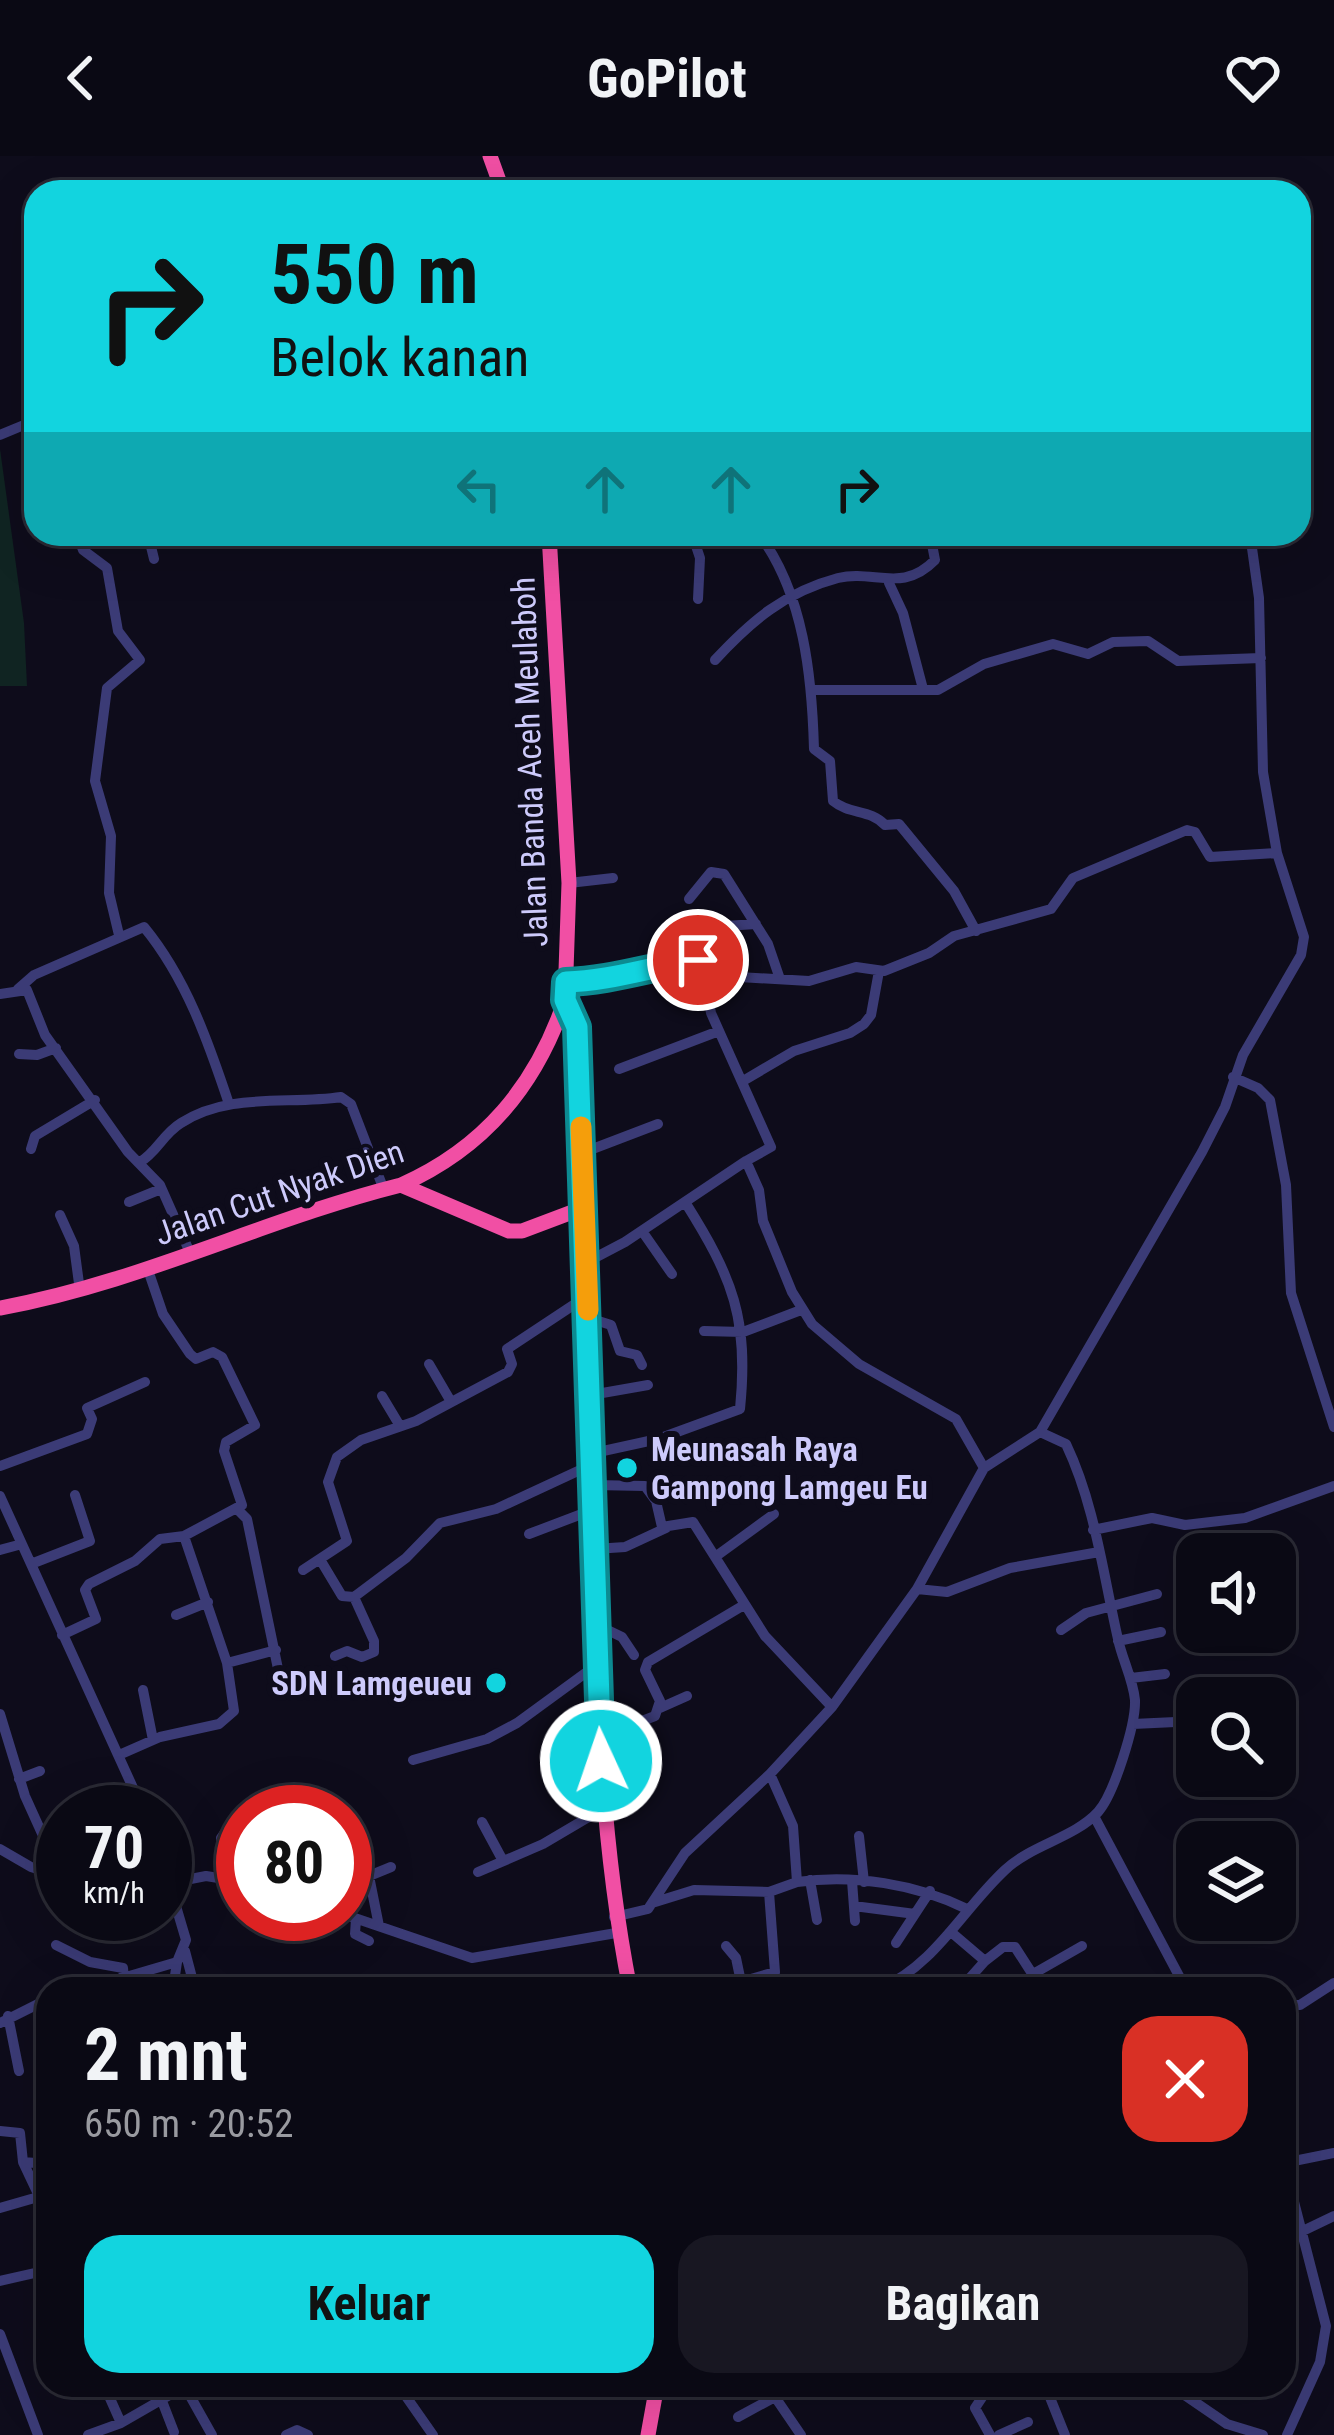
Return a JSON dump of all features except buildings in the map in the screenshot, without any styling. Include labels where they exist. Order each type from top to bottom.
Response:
[{"type":"highway","name":"Jalan Banda Aceh Meulaboh","points":[[551,546],[569,883],[565,991],[577,1027],[589,1318],[596,1666],[615,1925],[627,1977]]},
{"type":"highway","name":"Jalan Cut Nyak Dien","points":[[0,1308],[148,1270],[392,1187],[453,1159],[494,1126],[553,1037],[565,991]]},
{"type":"highway","points":[[392,1187],[509,1231],[522,1231],[583,1208]]},
{"type":"highway","points":[[648,2435],[655,2397]]},
{"type":"street","points":[[82,546],[107,568],[118,631],[140,660],[107,688],[96,765],[95,788],[110,836],[109,893],[118,935]]},
{"type":"street","points":[[151,546],[154,559]]},
{"type":"street","points":[[696,546],[698,599]]},
{"type":"street","points":[[765,546],[790,595],[812,690],[814,749],[830,761],[835,804],[874,813],[885,825],[899,824],[954,891],[976,932]]},
{"type":"street","points":[[715,660],[748,624],[790,595],[848,577],[889,583],[933,562],[931,546]]},
{"type":"street","points":[[372,1925],[472,1958],[615,1925],[638,1914],[652,1903],[685,1852],[770,1774],[832,1707],[917,1589],[984,1468],[1040,1432],[1202,1152],[1234,1077],[1301,955],[1301,920],[1277,854],[1263,772],[1261,658],[1251,546]]},
{"type":"street","points":[[889,583],[903,613],[923,689]]},
{"type":"street","points":[[812,690],[942,689],[984,664],[1053,644],[1088,654],[1113,641],[1148,641],[1178,661],[1261,658]]},
{"type":"street","points":[[709,986],[739,977],[813,980],[856,967],[880,971],[976,932],[1051,909],[1073,878],[1187,830],[1197,834],[1210,857],[1277,854]]},
{"type":"street","points":[[689,899],[711,872],[719,870],[756,924],[780,980]]},
{"type":"street","points":[[569,883],[613,878]]},
{"type":"street","points":[[725,926],[756,924]]},
{"type":"street","points":[[0,994],[118,935],[144,927],[174,967],[229,1104]]},
{"type":"street","points":[[565,991],[644,968],[698,960],[704,964],[710,1007],[771,1148],[585,1263]]},
{"type":"street","points":[[743,1081],[794,1051],[850,1034],[864,1024],[871,1015],[880,971]]},
{"type":"street","points":[[18,989],[31,995],[45,1035],[128,1152],[161,1189],[191,1255]]},
{"type":"street","points":[[620,1069],[719,1031]]},
{"type":"street","points":[[19,1054],[38,1055],[56,1048]]},
{"type":"street","points":[[1234,1077],[1258,1088],[1270,1100],[1286,1185],[1291,1292],[1334,1426]]},
{"type":"street","points":[[140,1162],[182,1121],[229,1104],[349,1099],[392,1187]]},
{"type":"street","points":[[31,1149],[35,1136],[94,1100]]},
{"type":"street","points":[[582,1153],[658,1124]]},
{"type":"street","points":[[746,1161],[759,1190],[763,1221],[801,1310],[829,1342],[859,1364],[956,1419],[984,1468]]},
{"type":"street","points":[[129,1202],[161,1189]]},
{"type":"street","points":[[321,1561],[342,1596],[354,1597],[406,1558],[440,1523],[496,1509],[594,1459],[738,1412],[744,1377],[743,1332],[714,1248],[686,1202]]},
{"type":"street","points":[[60,1215],[72,1238],[80,1291]]},
{"type":"street","points":[[642,1231],[672,1274]]},
{"type":"street","points":[[62,1635],[96,1619],[85,1590],[89,1583],[135,1561],[160,1539],[184,1536],[237,1509],[244,1499],[229,1468],[226,1442],[255,1425],[253,1420],[218,1353],[196,1359],[190,1354],[163,1314],[148,1270]]},
{"type":"street","points":[[304,1570],[347,1540],[327,1474],[346,1449],[508,1372],[512,1364],[507,1349],[587,1296]]},
{"type":"street","points":[[704,1331],[743,1332],[801,1310]]},
{"type":"street","points":[[589,1318],[611,1325],[620,1351],[639,1356],[642,1366]]},
{"type":"street","points":[[429,1364],[450,1400]]},
{"type":"street","points":[[0,1466],[87,1434],[92,1419],[87,1408],[146,1382]]},
{"type":"street","points":[[591,1395],[648,1385]]},
{"type":"street","points":[[382,1396],[400,1426]]},
{"type":"street","points":[[900,1977],[921,1965],[967,1909],[1023,1856],[1094,1816],[1106,1801],[1133,1724],[1131,1678],[1066,1444],[1040,1432]]},
{"type":"street","points":[[594,1485],[645,1486],[666,1528]]},
{"type":"street","points":[[1093,1530],[1152,1518],[1216,1523],[1245,1518],[1334,1486]]},
{"type":"street","points":[[0,1496],[132,1785]]},
{"type":"street","points":[[31,1564],[90,1541],[75,1496]]},
{"type":"street","points":[[237,1509],[247,1519],[283,1693]]},
{"type":"street","points":[[529,1534],[595,1509]]},
{"type":"street","points":[[715,1557],[774,1514]]},
{"type":"street","points":[[595,1549],[626,1547],[691,1521],[765,1636],[832,1707]]},
{"type":"street","points":[[119,1755],[232,1717],[236,1704],[184,1536]]},
{"type":"street","points":[[0,1550],[22,1544]]},
{"type":"street","points":[[917,1589],[946,1592],[1010,1568],[1099,1552]]},
{"type":"street","points":[[1060,1630],[1086,1613],[1157,1594]]},
{"type":"street","points":[[335,1656],[354,1651],[362,1657],[376,1646],[354,1597]]},
{"type":"street","points":[[176,1615],[208,1602]]},
{"type":"street","points":[[660,1708],[645,1670],[648,1662],[744,1605]]},
{"type":"street","points":[[595,1624],[622,1637],[634,1654]]},
{"type":"street","points":[[1118,1641],[1161,1632]]},
{"type":"street","points":[[227,1663],[276,1650]]},
{"type":"street","points":[[412,1760],[487,1739],[518,1724],[596,1666]]},
{"type":"street","points":[[1131,1678],[1165,1674]]},
{"type":"street","points":[[142,1690],[153,1740]]},
{"type":"street","points":[[599,1717],[642,1721],[687,1696]]},
{"type":"street","points":[[0,1714],[36,1819]]},
{"type":"street","points":[[1133,1724],[1176,1722]]},
{"type":"street","points":[[19,1779],[40,1771]]},
{"type":"street","points":[[770,1774],[793,1826],[818,1920]]},
{"type":"street","points":[[478,1872],[543,1844],[604,1808]]},
{"type":"street","points":[[1094,1816],[1180,1977]]},
{"type":"street","points":[[482,1822],[502,1859]]},
{"type":"street","points":[[855,1921],[859,1835]]},
{"type":"street","points":[[0,1849],[36,1867]]},
{"type":"street","points":[[379,1926],[369,1876],[391,1867]]},
{"type":"street","points":[[652,1903],[694,1891],[769,1892],[804,1881],[858,1882],[930,1891],[967,1909]]},
{"type":"street","points":[[896,1943],[930,1891]]},
{"type":"street","points":[[758,1977],[775,1972],[769,1892]]},
{"type":"street","points":[[854,1906],[915,1914]]},
{"type":"street","points":[[951,1932],[986,1961]]},
{"type":"street","points":[[175,1977],[187,1941]]},
{"type":"street","points":[[56,1945],[90,1961],[123,1968],[124,1977]]},
{"type":"street","points":[[971,1977],[1011,1945],[1035,1977]]},
{"type":"street","points":[[725,1946],[736,1958],[740,1977]]},
{"type":"street","points":[[1033,1974],[1082,1946]]},
{"type":"street","points":[[127,1977],[181,1957]]},
{"type":"street","points":[[181,1957],[190,1977]]},
{"type":"street","points":[[1296,2005],[1334,1983]]},
{"type":"street","points":[[19,2071],[4,2019],[36,2004]]},
{"type":"street","points":[[0,2131],[20,2133],[23,2162],[36,2193]]},
{"type":"street","points":[[1296,2161],[1334,2153]]},
{"type":"street","points":[[23,2162],[36,2163]]},
{"type":"street","points":[[0,2208],[36,2199]]},
{"type":"street","points":[[1287,2435],[1320,2362],[1324,2312],[1296,2206]]},
{"type":"street","points":[[1296,2232],[1334,2216]]},
{"type":"street","points":[[0,2281],[36,2273]]},
{"type":"street","points":[[0,2334],[38,2435]]},
{"type":"street","points":[[1320,2362],[1334,2358]]},
{"type":"street","points":[[110,2397],[121,2422]]},
{"type":"street","points":[[88,2435],[168,2397]]},
{"type":"street","points":[[192,2397],[212,2435]]},
{"type":"street","points":[[406,2397],[433,2435]]},
{"type":"street","points":[[738,2417],[775,2397],[801,2435]]},
{"type":"street","points":[[982,2397],[975,2408],[994,2435],[1028,2422]]},
{"type":"street","points":[[1050,2397],[1065,2435]]},
{"type":"street","points":[[1187,2397],[1227,2425],[1263,2435]]},
{"type":"street","points":[[162,2401],[174,2432]]},
{"type":"street","points":[[286,2435],[297,2430],[308,2435]]},
{"type":"green space","points":[[0,449],[24,623],[27,686],[0,686]]},
{"type":"slow traffic","points":[[581,1127],[588,1310]]},
{"type":"place","name":"Meunasah Raya Gampong Lamgeu Eu","points":[[627,1468]]},
{"type":"place","name":"SDN Lamgeueu","points":[[496,1683]]},
{"type":"route","points":[[601,1761],[577,1027],[565,1000],[566,982],[603,980],[698,960]]}]
